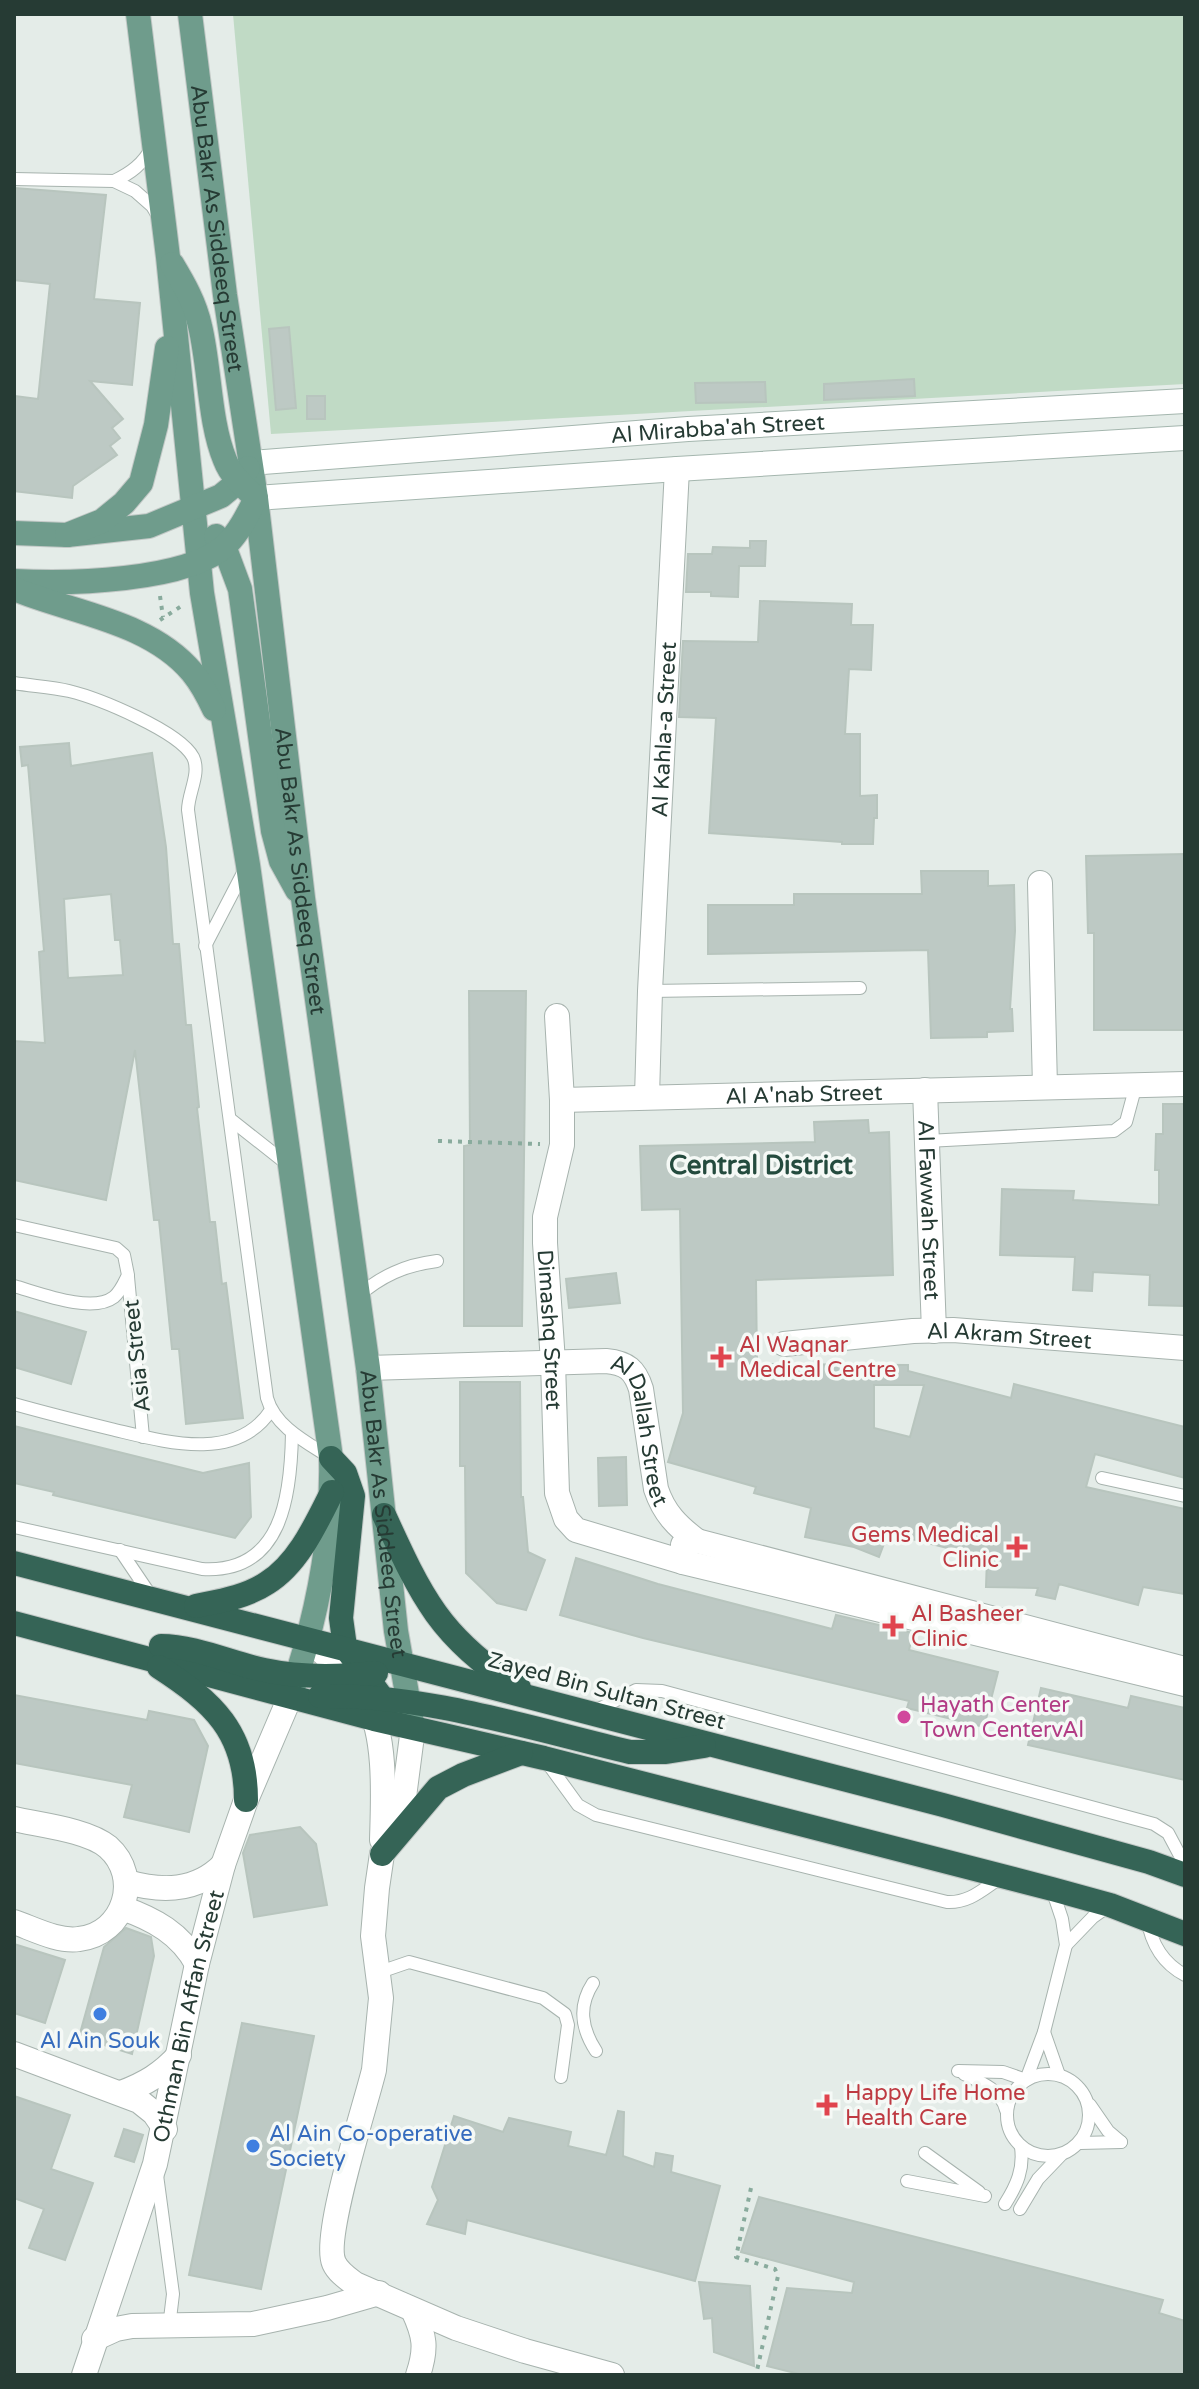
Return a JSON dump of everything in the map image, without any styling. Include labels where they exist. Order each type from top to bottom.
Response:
[{"type":"highway","points":[[331,1458],[345,1473],[353,1496],[341,1618],[345,1647],[364,1692],[413,1728],[1052,1889],[1110,1905],[1185,1934]]},
{"type":"highway","points":[[190,1608],[236,1598],[268,1583],[301,1547],[332,1492]]},
{"type":"highway","points":[[384,1515],[417,1584],[450,1634],[499,1676],[534,1698]]},
{"type":"highway","name":"Zayed Bin Sultan Street","points":[[14,1563],[957,1809],[1149,1862],[1185,1875]]},
{"type":"highway","points":[[14,1623],[140,1655],[293,1686],[364,1692],[630,1752],[666,1752],[712,1745]]},
{"type":"highway","points":[[140,1655],[207,1701],[222,1718],[240,1750],[246,1800]]},
{"type":"highway","points":[[293,1686],[364,1692],[404,1666]]},
{"type":"highway","points":[[382,1854],[438,1788],[532,1756]]},
{"type":"main road","points":[[138,14],[155,142],[200,562],[222,723],[248,865],[331,1458],[332,1492],[308,1638],[293,1686]]},
{"type":"main road","name":"Abu Bakr As Siddeeq Street","points":[[190,14],[303,898],[368,1368],[396,1631],[413,1728]]},
{"type":"main road","points":[[168,257],[192,301],[201,327],[219,443],[225,462],[249,481]]},
{"type":"main road","points":[[67,535],[102,521],[124,503],[141,483],[156,425],[172,302]]},
{"type":"main road","points":[[14,533],[67,535],[149,526],[194,509],[249,481]]},
{"type":"main road","points":[[14,581],[42,583],[102,579],[156,573],[200,562],[224,546],[242,526],[249,481]]},
{"type":"main road","points":[[194,509],[224,546],[240,589],[273,831],[289,879],[303,898]]},
{"type":"main road","points":[[14,589],[144,636],[168,650],[191,671],[222,723]]},
{"type":"street","name":"Al Mirabba'ah Street","points":[[249,481],[688,429],[1185,401]]},
{"type":"street","name":"Al Mirabba'ah Street","points":[[249,481],[677,469],[1185,438]]},
{"type":"street","name":"Al Kahla-a Street","points":[[647,1097],[677,469]]},
{"type":"street","points":[[1040,883],[1045,1087]]},
{"type":"street","name":"Dimashq Street","points":[[557,1016],[562,1145],[545,1217],[557,1493],[566,1519],[576,1530],[683,1562],[1185,1684]]},
{"type":"street","name":"Al A'nab Street","points":[[562,1100],[1185,1084]]},
{"type":"street","name":"Al Fawwah Street","points":[[925,1090],[934,1331]]},
{"type":"street","name":"Al Akram Street","points":[[784,1344],[963,1331],[1185,1348]]},
{"type":"street","name":"Al Dallah Street","points":[[368,1368],[606,1361],[625,1364],[631,1368],[641,1389],[660,1504],[669,1517],[697,1541]]},
{"type":"street","points":[[683,1562],[683,1545],[687,1541],[697,1541],[1185,1669]]},
{"type":"street","points":[[308,1638],[364,1692],[382,1789],[382,1854],[374,1916],[381,1998],[374,2070],[334,2226],[331,2253],[334,2263],[342,2275],[355,2284],[456,2328],[612,2375]]},
{"type":"street","name":"Othman Bin Affan Street","points":[[82,2372],[165,2129],[197,1964],[223,1865],[293,1686]]},
{"type":"street","points":[[382,1854],[404,1797],[413,1728]]},
{"type":"street","points":[[14,1819],[87,1836],[107,1846],[121,1862],[127,1882],[122,1908],[112,1924],[96,1935],[78,1940],[59,1938],[14,1922]]},
{"type":"street","points":[[127,1882],[149,1889],[173,1889],[195,1884],[223,1865]]},
{"type":"street","points":[[122,1908],[148,1917],[171,1932],[197,1964]]},
{"type":"street","points":[[14,2054],[139,2101],[154,2113],[165,2129]]},
{"type":"street","points":[[121,2093],[165,2071],[179,2055]]},
{"type":"street","points":[[94,2339],[124,2327],[253,2324],[379,2293]]},
{"type":"street","points":[[413,2310],[423,2331],[425,2354],[418,2375]]},
{"type":"lane","points":[[114,181],[132,172],[145,159],[155,142]]},
{"type":"lane","points":[[14,179],[114,181],[135,191],[152,206],[164,226]]},
{"type":"lane","points":[[14,683],[66,690],[97,699],[170,735],[193,758],[195,777],[188,810],[267,1398],[271,1410],[292,1433],[331,1458]]},
{"type":"lane","points":[[205,946],[248,865]]},
{"type":"lane","points":[[650,991],[860,988]]},
{"type":"lane","points":[[927,1141],[1114,1131],[1126,1122],[1136,1085]]},
{"type":"lane","points":[[230,1119],[290,1166]]},
{"type":"lane","name":"Asia Street","points":[[14,1225],[116,1248],[124,1255],[143,1437]]},
{"type":"lane","points":[[357,1297],[374,1282],[394,1271],[437,1261]]},
{"type":"lane","name":"Asia Street","points":[[14,1286],[79,1303],[103,1303],[113,1298],[128,1275]]},
{"type":"lane","points":[[14,1404],[169,1443],[226,1442],[256,1430],[271,1410]]},
{"type":"lane","points":[[14,1527],[213,1569],[247,1560],[261,1551],[274,1533],[286,1502],[292,1433]]},
{"type":"lane","points":[[1102,1478],[1185,1496]]},
{"type":"lane","points":[[120,1550],[153,1598]]},
{"type":"lane","points":[[592,1713],[636,1690],[662,1691],[1154,1824],[1168,1833],[1185,1865]]},
{"type":"lane","points":[[532,1756],[578,1805],[596,1815],[947,1902],[960,1903],[971,1898],[1001,1876]]},
{"type":"lane","points":[[1006,2111],[1010,2099],[1026,2080],[1044,2032],[1066,1945],[1062,1919],[1052,1889]]},
{"type":"lane","points":[[1066,1945],[1093,1917],[1110,1905]]},
{"type":"lane","points":[[1147,1918],[1156,1948],[1173,1968],[1185,1975]]},
{"type":"lane","points":[[377,1973],[409,1962],[543,1998],[565,2014],[568,2025],[561,2077]]},
{"type":"lane","points":[[593,1983],[585,1999],[582,2017],[586,2035],[596,2051]]},
{"type":"lane","points":[[1044,2032],[1059,2075]]},
{"type":"lane","points":[[1062,2155],[1040,2156],[1021,2147],[1012,2137],[1004,2100],[990,2088],[958,2071],[1003,2072],[1026,2080],[1042,2074],[1059,2075],[1072,2080],[1098,2119],[1121,2142],[1080,2143]]},
{"type":"lane","points":[[1020,2209],[1038,2179],[1062,2155],[1080,2143],[1089,2123],[1088,2102]]},
{"type":"lane","points":[[1005,2204],[1019,2178],[1023,2163],[1021,2147]]},
{"type":"lane","points":[[907,2181],[985,2196],[925,2153]]},
{"type":"lane","points":[[155,2164],[173,2294],[169,2327]]},
{"type":"path","points":[[438,1141],[562,1145]]},
{"type":"path","points":[[751,2188],[736,2257],[775,2269],[778,2276],[756,2375]]},
{"type":"green space","points":[[233,14],[1185,14],[1185,384],[271,434]]},
{"type":"building","points":[[14,188],[106,195],[94,299],[140,303],[132,385],[90,381],[123,419],[112,428],[120,438],[110,446],[117,455],[73,486],[72,498],[14,491],[14,396],[38,399],[50,284],[14,280]]},
{"type":"building","points":[[289,327],[296,408],[276,410],[269,329]]},
{"type":"building","points":[[914,379],[915,396],[824,400],[824,384]]},
{"type":"building","points":[[765,382],[766,402],[696,403],[695,383]]},
{"type":"building","points":[[307,396],[325,396],[325,419],[307,419]]},
{"type":"building","points":[[750,541],[766,541],[765,566],[739,566],[738,597],[686,592],[688,554],[712,554],[713,547],[750,548]]},
{"type":"building","points":[[760,601],[852,604],[851,625],[873,625],[871,670],[849,669],[845,734],[860,734],[860,796],[877,795],[873,844],[709,833],[716,718],[679,717],[683,641],[758,642]]},
{"type":"building","points":[[69,743],[71,766],[152,753],[166,847],[173,944],[179,944],[186,1025],[191,1025],[210,1222],[215,1222],[222,1284],[226,1283],[243,1418],[186,1424],[179,1349],[172,1349],[159,1220],[154,1220],[135,1050],[106,1200],[14,1180],[14,1041],[45,1043],[39,952],[44,951],[28,765],[22,766],[20,747]],"holes":[[[111,894],[115,940],[120,940],[123,975],[68,978],[64,899]]]},
{"type":"building","points":[[1185,854],[1185,1030],[1094,1030],[1094,933],[1088,933],[1086,856]]},
{"type":"building","points":[[921,871],[988,871],[988,886],[1014,885],[1015,931],[1010,1009],[1013,1031],[987,1032],[987,1037],[931,1038],[928,950],[708,954],[708,905],[794,905],[794,894],[922,894]]},
{"type":"building","points":[[469,991],[526,991],[522,1326],[464,1326],[464,1146],[470,1145]]},
{"type":"building","points":[[1163,1104],[1185,1104],[1185,1306],[1149,1305],[1150,1275],[1093,1272],[1092,1291],[1073,1290],[1075,1257],[1000,1255],[1002,1189],[1074,1191],[1073,1200],[1159,1205],[1159,1170],[1155,1170],[1156,1134],[1163,1134]]},
{"type":"building","points":[[868,1120],[869,1133],[889,1132],[893,1275],[756,1280],[757,1364],[908,1365],[908,1371],[1011,1398],[1014,1384],[1185,1427],[1185,1478],[1095,1454],[1086,1487],[1185,1509],[1185,1594],[1143,1587],[1138,1605],[1059,1584],[1055,1599],[1036,1595],[1038,1588],[986,1587],[987,1558],[888,1533],[879,1557],[854,1547],[805,1537],[811,1508],[754,1493],[756,1487],[668,1462],[683,1413],[680,1209],[642,1210],[640,1146],[815,1142],[814,1122]],"holes":[[[874,1385],[924,1385],[910,1437],[874,1428]]]},
{"type":"building","points":[[616,1273],[620,1303],[569,1308],[566,1279]]},
{"type":"building","points":[[14,1311],[86,1332],[71,1384],[14,1367]]},
{"type":"building","points":[[460,1382],[520,1382],[521,1497],[528,1552],[545,1560],[526,1610],[497,1603],[466,1573],[465,1466],[460,1466]]},
{"type":"building","points":[[14,1426],[203,1473],[249,1463],[251,1517],[235,1538],[14,1483]]},
{"type":"building","points":[[626,1457],[627,1505],[599,1506],[598,1458]]},
{"type":"building","points":[[576,1558],[658,1584],[832,1629],[836,1615],[913,1633],[909,1650],[998,1672],[984,1727],[907,1708],[909,1701],[643,1638],[560,1615]]},
{"type":"building","points":[[1041,1688],[1128,1708],[1131,1696],[1185,1708],[1185,1780],[1028,1745]]},
{"type":"building","points":[[14,1695],[147,1720],[149,1711],[194,1720],[208,1746],[189,1832],[124,1817],[132,1785],[14,1763]]},
{"type":"building","points":[[300,1827],[316,1844],[327,1905],[254,1917],[243,1853],[250,1835]]},
{"type":"building","points":[[126,1928],[151,1937],[154,1956],[132,2054],[79,2037],[104,1947]]},
{"type":"building","points":[[14,1944],[65,1960],[45,2023],[14,2013]]},
{"type":"building","name":"Al Ain Co-operative Society","points":[[242,2023],[314,2036],[261,2289],[189,2275]]},
{"type":"building","points":[[14,2096],[70,2115],[51,2169],[93,2183],[65,2260],[29,2248],[44,2209],[14,2198]]},
{"type":"building","points":[[618,2111],[624,2112],[623,2156],[654,2167],[656,2153],[673,2156],[671,2172],[720,2186],[695,2281],[467,2220],[465,2234],[427,2224],[438,2200],[432,2187],[454,2116],[503,2132],[509,2118],[571,2132],[568,2146],[606,2155]]},
{"type":"building","points":[[124,2129],[143,2135],[134,2162],[115,2156]]},
{"type":"building","points":[[759,2197],[1163,2300],[1159,2313],[1185,2321],[1185,2375],[803,2375],[767,2366],[787,2288],[852,2293],[854,2282],[741,2252]]},
{"type":"building","points":[[699,2282],[750,2286],[754,2366],[714,2352],[712,2318],[704,2319]]},
{"type":"place","name":"Al Waqnar Medical Centre","points":[[721,1357]]},
{"type":"place","name":"Gems Medical Clinic","points":[[1017,1547]]},
{"type":"place","name":"Al Basheer Clinic","points":[[893,1626]]},
{"type":"place","name":"Hayath Center Town CentervAl","points":[[904,1717]]},
{"type":"place","name":"Al Ain Souk","points":[[100,2014]]},
{"type":"place","name":"Happy Life Home Health Care","points":[[827,2105]]},
{"type":"place","name":"Al Ain Co-operative Society","points":[[253,2146]]},
{"type":"district","name":"Central District","points":[[761,1165]]}]
